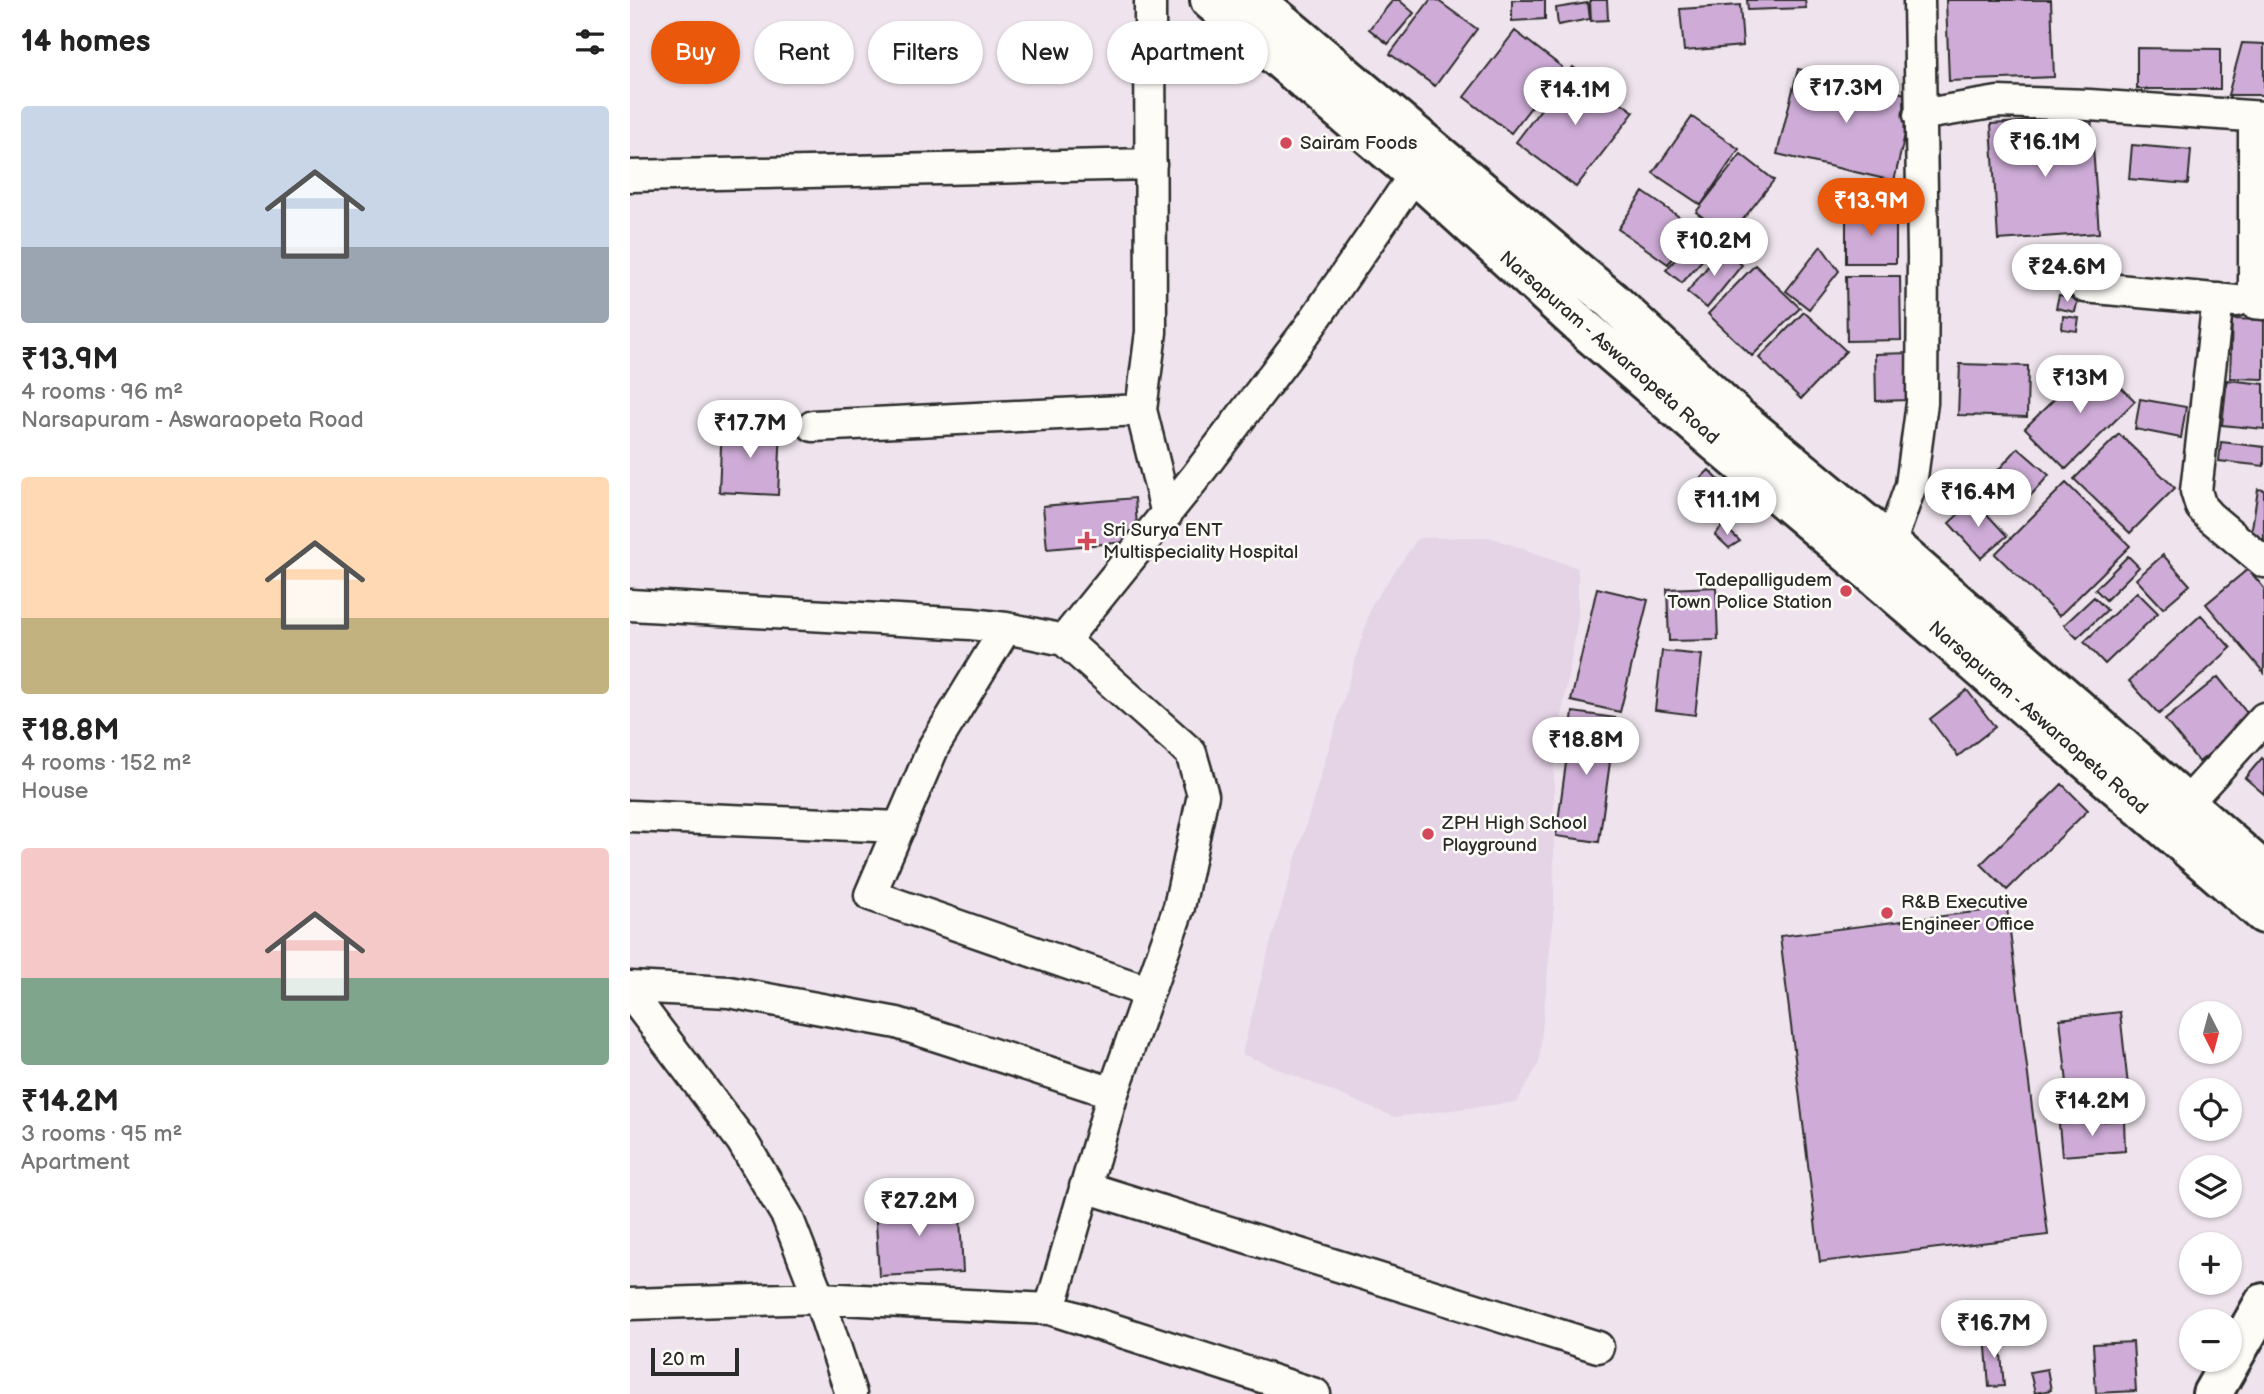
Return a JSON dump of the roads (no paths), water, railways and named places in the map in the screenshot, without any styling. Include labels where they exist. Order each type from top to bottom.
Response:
[{"type":"main road","name":"Narsapuram - Aswaraopeta Road","points":[[1210,0],[1425,163]]},
{"type":"main road","name":"Narsapuram - Aswaraopeta Road","points":[[1255,0],[1425,163],[1586,330],[1879,557],[2186,804],[2264,872]]},
{"type":"main road","name":"Narsapuram - Aswaraopeta Road","points":[[1879,557],[2264,914]]},
{"type":"main road","points":[[2212,1394],[2264,1303]]},
{"type":"street","points":[[1150,0],[1150,332],[1141,410],[1167,514]]},
{"type":"street","points":[[1879,557],[1911,485],[1922,403],[1919,0]]},
{"type":"street","points":[[1919,114],[1998,102],[2089,105],[2259,117],[2259,303],[2085,287]]},
{"type":"street","points":[[1064,640],[1167,514],[1308,328],[1425,163]]},
{"type":"street","points":[[630,176],[1151,164]]},
{"type":"street","points":[[2218,299],[2196,491],[2201,507],[2209,516],[2264,562]]},
{"type":"street","points":[[813,426],[1141,410]]},
{"type":"street","points":[[630,605],[820,614],[1006,628],[1064,640],[1191,753],[1203,795],[1179,907],[1113,1093],[1050,1309]]},
{"type":"street","points":[[1006,628],[934,746],[870,894],[1149,992]]},
{"type":"street","points":[[2186,804],[2264,718]]},
{"type":"street","points":[[630,816],[900,827]]},
{"type":"street","points":[[630,987],[729,992],[897,1023],[1113,1093]]},
{"type":"street","points":[[630,993],[742,1141],[787,1216],[819,1298],[851,1394]]},
{"type":"street","points":[[1085,1188],[1598,1347]]},
{"type":"street","points":[[630,1304],[819,1298],[1050,1309],[1315,1394]]},
{"type":"place","name":"Sairam Foods","points":[[1286,143]]},
{"type":"place","name":"Sri Surya ENT Multispeciality Hospital","points":[[1087,541]]},
{"type":"place","name":"Tadepalligudem Town Police Station","points":[[1846,591]]},
{"type":"place","name":"ZPH High School Playground","points":[[1428,834]]},
{"type":"place","name":"R&B Executive Engineer Office","points":[[1887,913]]}]
